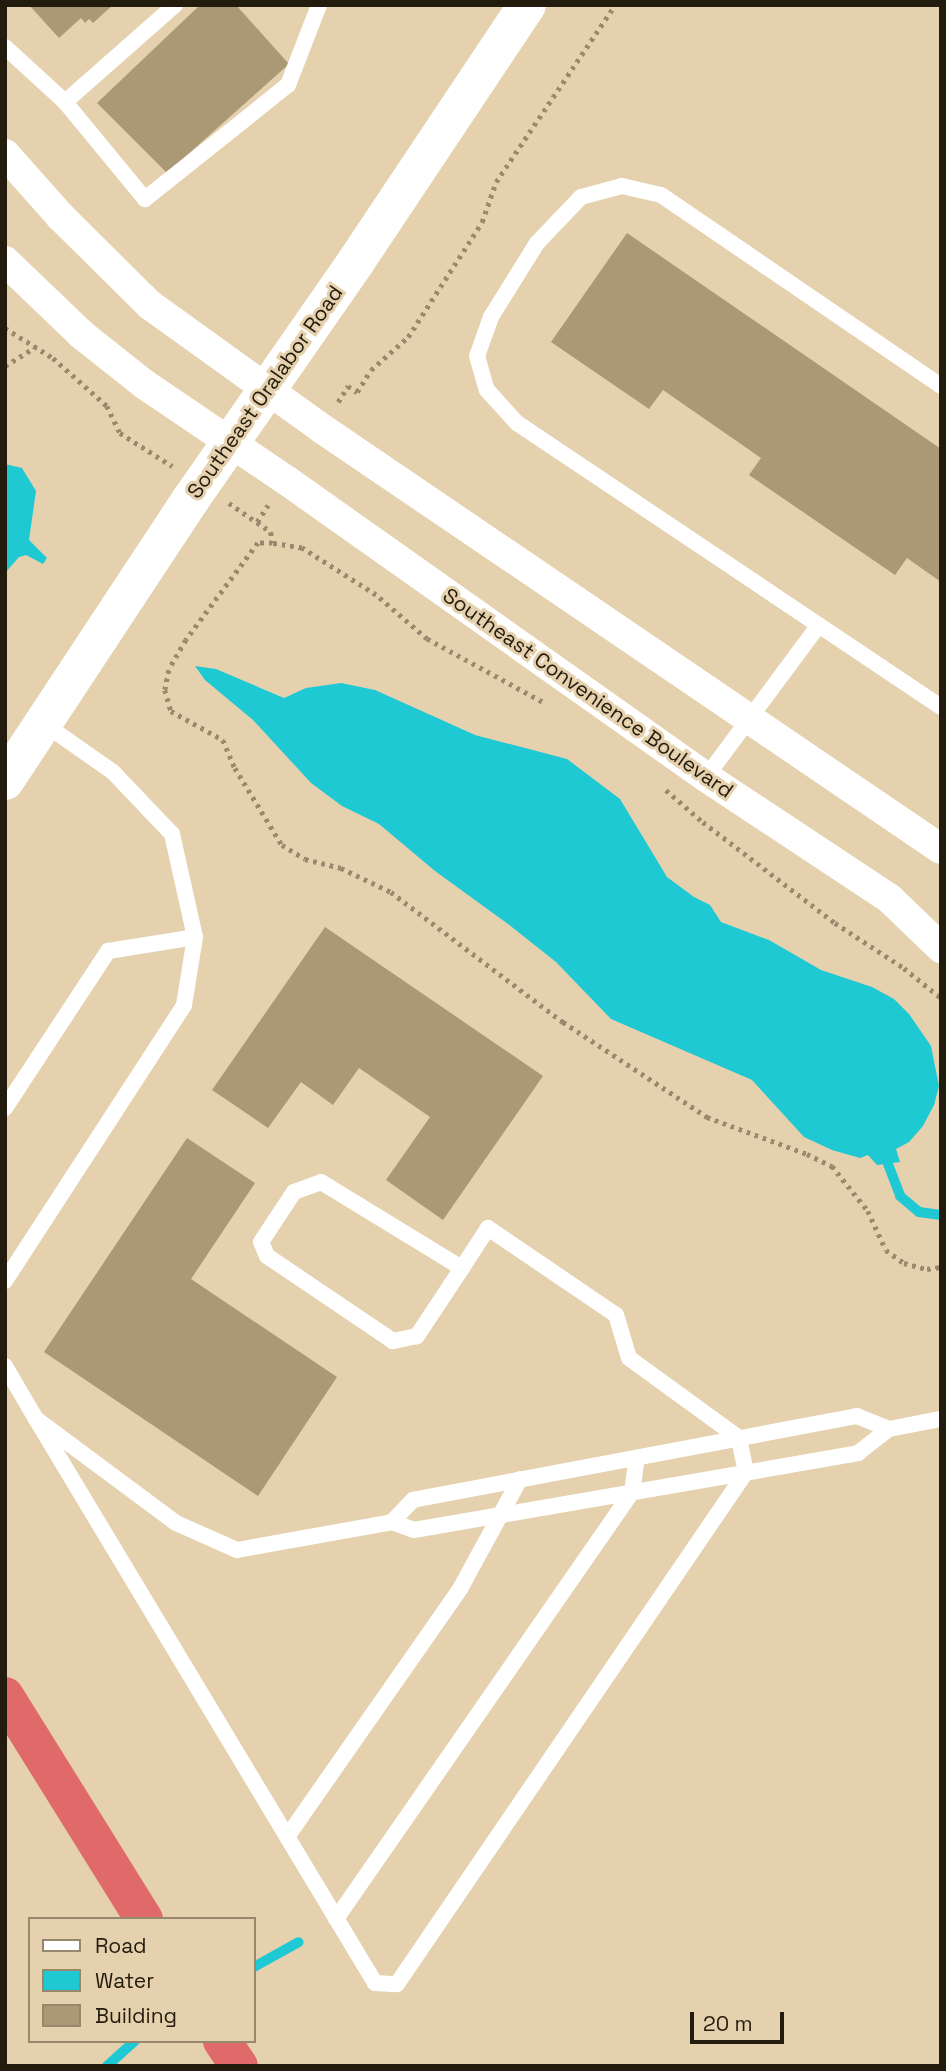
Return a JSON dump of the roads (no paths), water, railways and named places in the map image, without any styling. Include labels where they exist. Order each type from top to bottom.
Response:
[{"type":"highway","points":[[5,1696],[143,1917]]},
{"type":"highway","points":[[223,2043],[239,2066]]},
{"type":"main road","name":"Southeast Oralabor Road","points":[[5,781],[230,442],[357,260],[527,5]]},
{"type":"street","points":[[5,154],[61,216],[150,305],[321,428],[941,849]]},
{"type":"street","name":"Southeast Convenience Boulevard","points":[[5,261],[81,334],[144,384],[286,480],[706,777],[890,899],[941,948]]},
{"type":"lane","points":[[65,102],[175,5]]},
{"type":"lane","points":[[5,47],[65,102],[145,200],[288,85],[318,5]]},
{"type":"lane","points":[[941,386],[661,195],[622,186],[581,197],[537,243],[491,317],[477,356],[487,390],[517,423],[941,707]]},
{"type":"lane","points":[[706,777],[819,625]]},
{"type":"lane","points":[[5,1281],[184,1005],[195,937],[172,834],[113,772],[43,723]]},
{"type":"lane","points":[[5,1108],[108,951],[195,937]]},
{"type":"lane","points":[[5,1366],[375,1983],[397,1984],[746,1472],[739,1438],[629,1358],[616,1315],[488,1228],[462,1268],[417,1336],[393,1340],[267,1256],[261,1242],[294,1192],[321,1182],[462,1268]]},
{"type":"lane","points":[[392,1522],[413,1500],[739,1438],[857,1416],[889,1429]]},
{"type":"lane","points":[[36,1419],[176,1523],[237,1549],[392,1522],[414,1530],[858,1453],[889,1429],[941,1419]]},
{"type":"lane","points":[[336,1919],[632,1492],[637,1458]]},
{"type":"lane","points":[[287,1837],[460,1589],[520,1479]]},
{"type":"water","points":[[5,464],[22,468],[36,491],[29,540],[47,558],[43,564],[26,555],[19,557],[5,573]]},
{"type":"water","points":[[195,666],[216,669],[284,698],[306,688],[341,683],[375,690],[475,735],[567,759],[620,799],[667,877],[710,905],[721,922],[769,940],[821,970],[872,987],[894,999],[909,1014],[931,1046],[939,1086],[934,1105],[923,1126],[909,1142],[896,1149],[900,1162],[877,1165],[868,1155],[860,1158],[832,1150],[804,1137],[752,1080],[611,1019],[556,962],[508,924],[435,871],[379,824],[342,806],[311,783],[253,720],[205,680]]},
{"type":"waterway","points":[[888,1164],[900,1196],[919,1212],[941,1215]]},
{"type":"waterway","points":[[256,1966],[299,1942]]},
{"type":"waterway","points":[[107,2066],[133,2043]]}]
